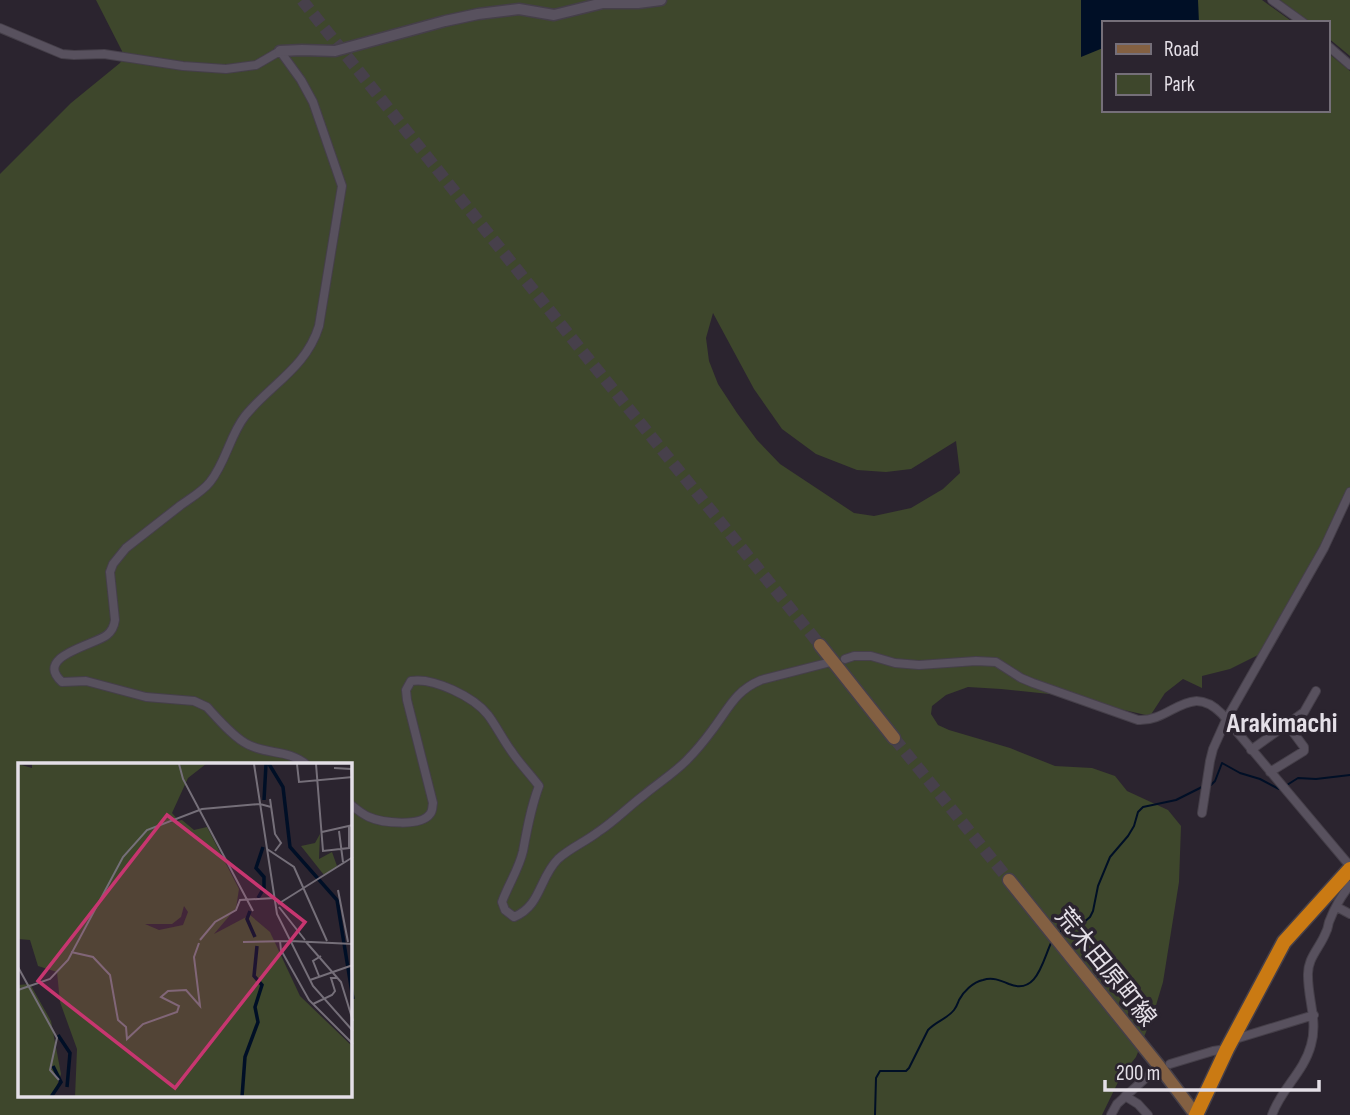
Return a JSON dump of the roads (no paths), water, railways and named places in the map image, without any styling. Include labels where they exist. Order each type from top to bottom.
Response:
[{"type":"highway","points":[[1196,1115],[1284,942],[1350,868]]},
{"type":"main road","points":[[820,645],[894,738]]},
{"type":"main road","name":"荒木田原町線","points":[[1009,880],[1165,1065],[1196,1115]]},
{"type":"street","points":[[0,28],[62,54],[104,54],[183,66],[226,69],[256,65],[280,51],[335,51],[478,14],[519,9],[554,15],[603,3],[661,0]]},
{"type":"street","points":[[1272,0],[1301,21]]},
{"type":"street","points":[[1329,47],[1350,65]]},
{"type":"street","points":[[280,51],[313,102],[342,186],[316,337],[302,359],[244,417],[211,481],[118,557],[110,572],[115,620],[111,632],[104,638],[64,654],[55,671],[62,682],[86,681],[146,697],[200,703],[243,742],[278,751],[304,763]]},
{"type":"street","points":[[1202,813],[1213,749],[1226,720],[1324,548],[1350,492]]},
{"type":"street","points":[[845,659],[871,656],[895,663],[932,665],[996,662],[1021,678],[1146,721],[1181,705],[1200,701],[1216,708],[1350,868]]},
{"type":"street","points":[[352,805],[372,819],[393,823],[418,821],[429,815],[433,803],[406,690],[411,681],[418,680],[466,696],[487,713],[512,752],[539,786],[528,819],[523,851],[502,902],[505,910],[514,917],[529,908],[549,869],[570,849],[608,826],[683,764],[715,727],[739,693],[761,680],[827,663]]},
{"type":"street","points":[[1251,750],[1304,712],[1316,691]]},
{"type":"street","points":[[1270,772],[1304,751],[1304,747],[1287,724]]},
{"type":"street","points":[[1272,1115],[1309,1053],[1315,1027],[1308,983],[1310,959],[1326,933],[1343,893],[1350,885]]},
{"type":"street","points":[[1337,907],[1350,914]]},
{"type":"street","points":[[1111,1115],[1125,1096],[1165,1065],[1314,1016]]},
{"type":"street","points":[[1125,1096],[1138,1104],[1148,1115]]},
{"type":"water","points":[[1081,0],[1198,0],[1199,21],[1102,21],[1102,48],[1081,57]]},
{"type":"waterway","points":[[1211,785],[1222,763],[1240,773],[1282,788]]},
{"type":"waterway","points":[[1287,785],[1298,778],[1350,775]]},
{"type":"waterway","points":[[1058,934],[1090,917],[1098,886],[1110,857],[1128,836],[1138,812],[1143,807],[1176,800],[1202,787]]},
{"type":"waterway","points":[[875,1115],[876,1078],[880,1071],[906,1071],[928,1030],[951,1013],[963,994],[976,983],[993,979],[1019,986],[1027,985],[1038,973],[1052,941]]},
{"type":"tunnel","points":[[302,0],[820,645]]},
{"type":"tunnel","points":[[894,738],[1009,880]]},
{"type":"district","name":"Arakimachi","points":[[1282,722]]}]
